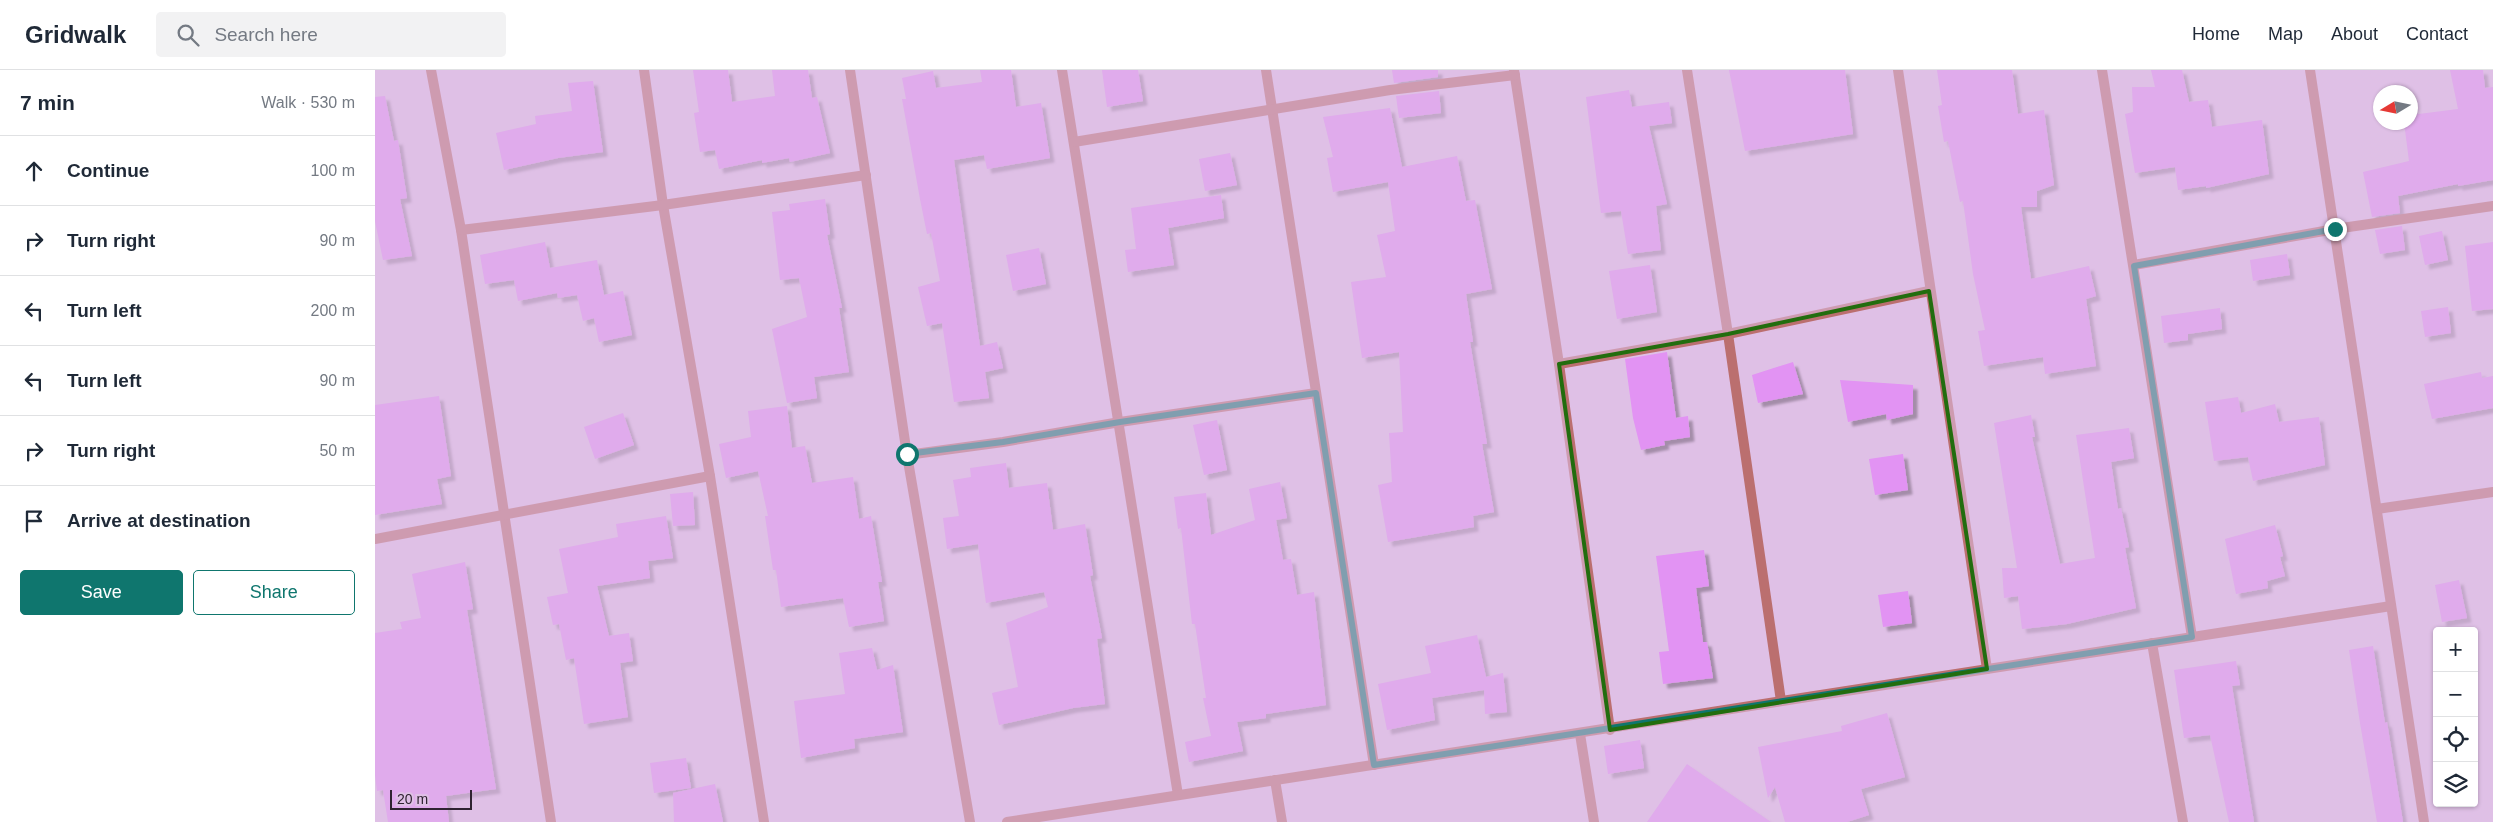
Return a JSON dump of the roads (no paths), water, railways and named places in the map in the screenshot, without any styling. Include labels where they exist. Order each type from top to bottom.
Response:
[{"type":"street","points":[[431,70],[461,230],[551,822]]},
{"type":"street","points":[[644,70],[663,204],[710,476],[764,822]]},
{"type":"street","points":[[849,70],[867,176],[907,454],[970,822]]},
{"type":"street","points":[[1062,70],[1120,422],[1178,796]]},
{"type":"street","points":[[1266,70],[1374,765]]},
{"type":"street","points":[[1687,70],[1729,334],[1781,701]]},
{"type":"street","points":[[1898,70],[1929,291],[1987,669]]},
{"type":"street","points":[[2102,70],[2192,637]]},
{"type":"street","points":[[2310,70],[2424,822]]},
{"type":"street","points":[[1074,142],[1390,90],[1514,72],[1559,364],[1610,730]]},
{"type":"street","points":[[461,230],[867,176]]},
{"type":"street","points":[[2134,266],[2335,229],[2493,206]]},
{"type":"street","points":[[1559,364],[1729,334],[1929,291]]},
{"type":"street","points":[[907,454],[1003,442],[1120,422],[1316,393]]},
{"type":"street","points":[[375,539],[505,513],[710,476]]},
{"type":"street","points":[[2377,509],[2493,492]]},
{"type":"street","points":[[1007,822],[1610,730],[1781,701],[2391,606]]},
{"type":"street","points":[[2152,644],[2183,822]]},
{"type":"street","points":[[1580,734],[1594,822]]},
{"type":"street","points":[[1275,780],[1282,822]]},
{"type":"street","points":[[1076,811],[1078,822]]}]
